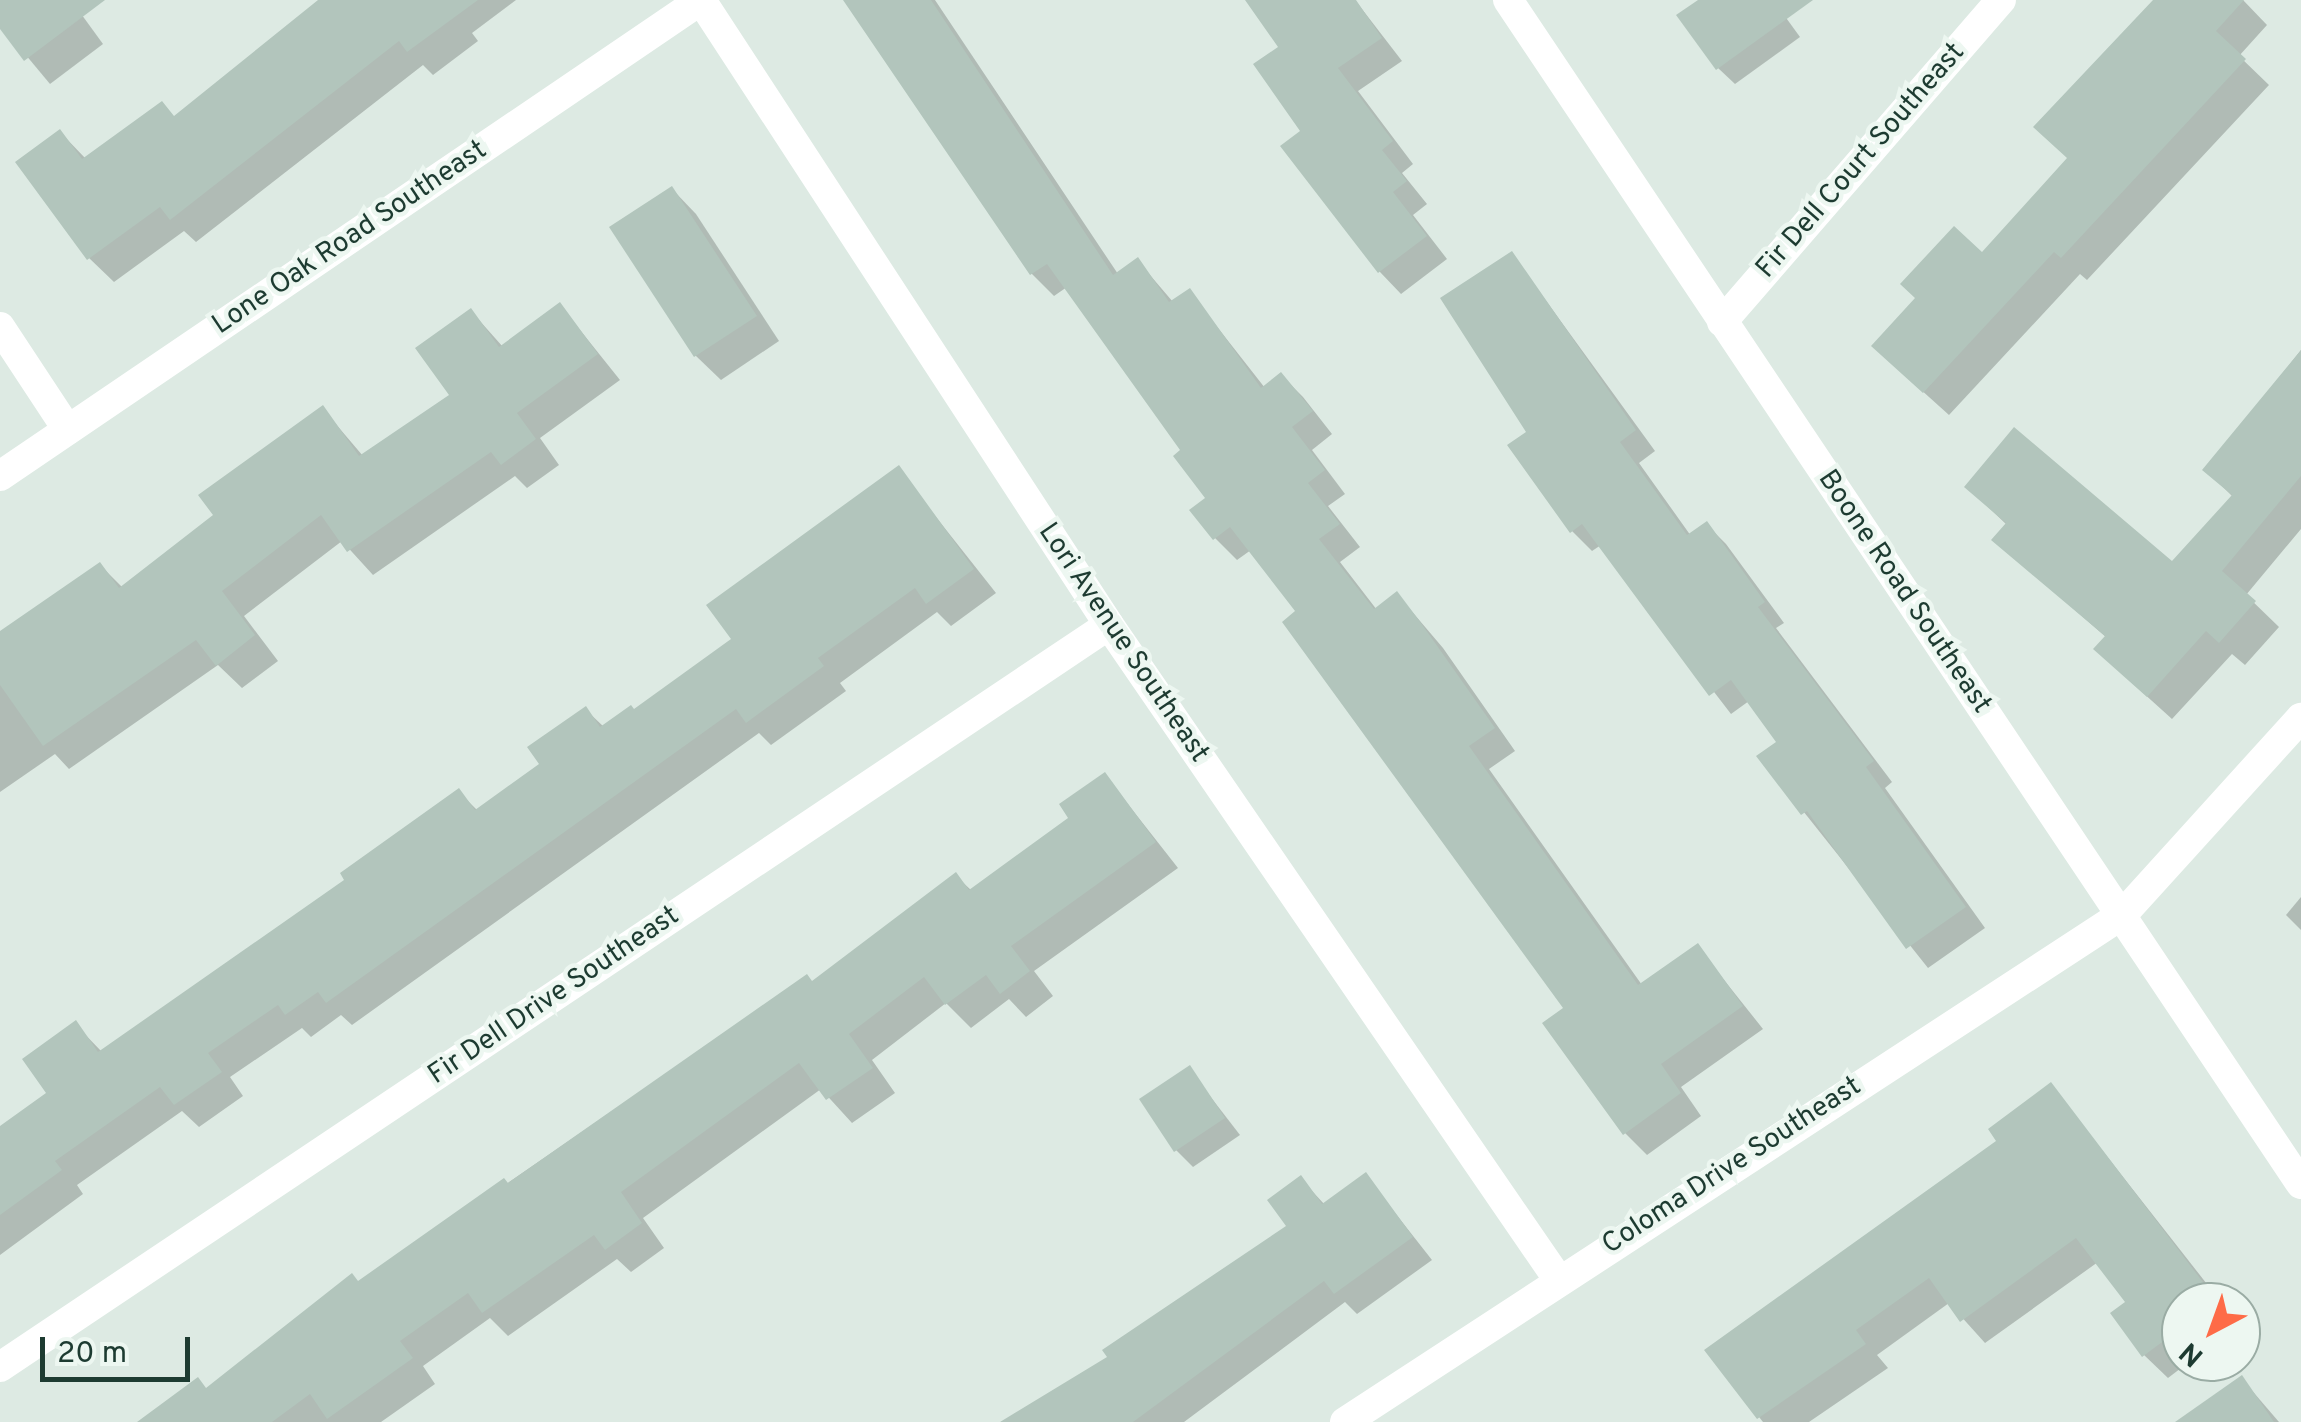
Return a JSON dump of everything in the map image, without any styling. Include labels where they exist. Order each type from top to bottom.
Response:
[{"type":"street","name":"Lone Oak Road Southeast","points":[[0,476],[700,0]]},
{"type":"street","name":"Lori Avenue Southeast","points":[[700,0],[1109,625],[1558,1279]]},
{"type":"street","name":"Boone Road Southeast","points":[[1508,0],[2301,1184]]},
{"type":"street","name":"Fir Dell Court Southeast","points":[[1722,322],[2001,0]]},
{"type":"street","points":[[0,327],[68,430]]},
{"type":"street","name":"Fir Dell Drive Southeast","points":[[0,1367],[1109,625]]},
{"type":"street","name":"Coloma Drive Southeast","points":[[1345,1422],[1558,1279],[2122,914],[2301,718]]},
{"type":"building","points":[[0,0],[105,0],[24,61],[0,29]]},
{"type":"building","points":[[318,0],[478,0],[407,52],[399,41],[170,220],[160,207],[87,260],[15,162],[60,129],[82,159],[162,101],[174,116]]},
{"type":"building","points":[[843,0],[931,0],[1113,275],[1138,257],[1169,302],[1190,288],[1261,388],[1281,372],[1313,411],[1292,427],[1325,470],[1308,483],[1340,524],[1319,539],[1374,609],[1397,591],[1421,623],[1495,728],[1469,746],[1638,985],[1698,943],[1743,1006],[1661,1064],[1681,1093],[1623,1135],[1542,1023],[1563,1008],[1282,622],[1295,611],[1230,527],[1213,540],[1189,510],[1205,498],[1173,456],[1180,450],[1047,264],[1030,275]]},
{"type":"building","points":[[1245,0],[1356,0],[1382,38],[1338,68],[1393,141],[1382,150],[1407,181],[1393,192],[1427,236],[1378,273],[1280,146],[1300,131],[1253,64],[1278,47]]},
{"type":"building","points":[[1698,0],[1813,0],[1716,70],[1676,15]]},
{"type":"building","points":[[2153,0],[2244,0],[2216,31],[2246,59],[2061,258],[2054,252],[1923,393],[1871,346],[1915,298],[1900,284],[1954,226],[1982,252],[2067,158],[2033,127]]},
{"type":"building","points":[[672,186],[757,316],[694,357],[609,227]]},
{"type":"building","points":[[1512,251],[1636,430],[1620,442],[1687,535],[1707,521],[1765,602],[1758,607],[1874,761],[1866,767],[1966,907],[1906,949],[1807,811],[1801,815],[1756,756],[1776,742],[1731,680],[1709,696],[1582,524],[1570,533],[1507,445],[1526,432],[1440,298]]},
{"type":"building","points":[[560,302],[598,354],[517,413],[536,439],[501,465],[491,452],[347,552],[321,515],[222,591],[255,635],[216,666],[196,640],[43,746],[0,685],[0,631],[100,562],[119,588],[213,515],[198,495],[323,405],[359,456],[449,395],[415,348],[471,308],[499,347]]},
{"type":"building","points":[[2301,350],[2301,476],[2222,571],[2256,601],[2219,643],[2206,631],[2147,697],[2093,649],[2105,636],[1991,540],[2006,523],[1964,487],[2014,427],[2172,561],[2232,495],[2202,470]]},
{"type":"building","points":[[899,465],[974,569],[926,604],[915,588],[818,658],[824,666],[746,723],[736,709],[326,1003],[318,992],[285,1015],[278,1005],[208,1053],[222,1072],[174,1105],[160,1087],[55,1161],[62,1170],[0,1215],[0,1126],[46,1093],[22,1059],[76,1020],[98,1052],[344,880],[340,873],[459,788],[475,810],[539,764],[527,747],[586,706],[600,727],[631,705],[634,709],[731,639],[706,605]]},
{"type":"building","points":[[1105,772],[1156,842],[1011,946],[1030,971],[1000,994],[986,975],[945,1005],[924,977],[849,1034],[873,1068],[826,1100],[799,1063],[621,1192],[642,1223],[605,1250],[594,1235],[482,1313],[468,1293],[400,1341],[413,1358],[327,1419],[310,1394],[272,1422],[137,1422],[198,1377],[206,1388],[352,1273],[358,1281],[504,1178],[508,1183],[807,974],[812,981],[956,872],[969,890],[1068,818],[1059,804]]},
{"type":"building","points":[[1190,1065],[1225,1118],[1174,1152],[1139,1099]]},
{"type":"building","points":[[2051,1082],[2203,1282],[2161,1282],[2161,1343],[2142,1357],[2110,1313],[2125,1302],[2076,1238],[1960,1322],[1929,1278],[1856,1330],[1866,1344],[1757,1419],[1704,1350],[1996,1141],[1988,1129]]},
{"type":"building","points":[[1366,1172],[1413,1237],[1334,1294],[1324,1281],[1133,1422],[1000,1422],[1107,1357],[1102,1350],[1286,1226],[1267,1200],[1301,1175],[1322,1204]]},
{"type":"building","points":[[2232,1382],[2247,1382],[2274,1422],[2175,1422]]}]
